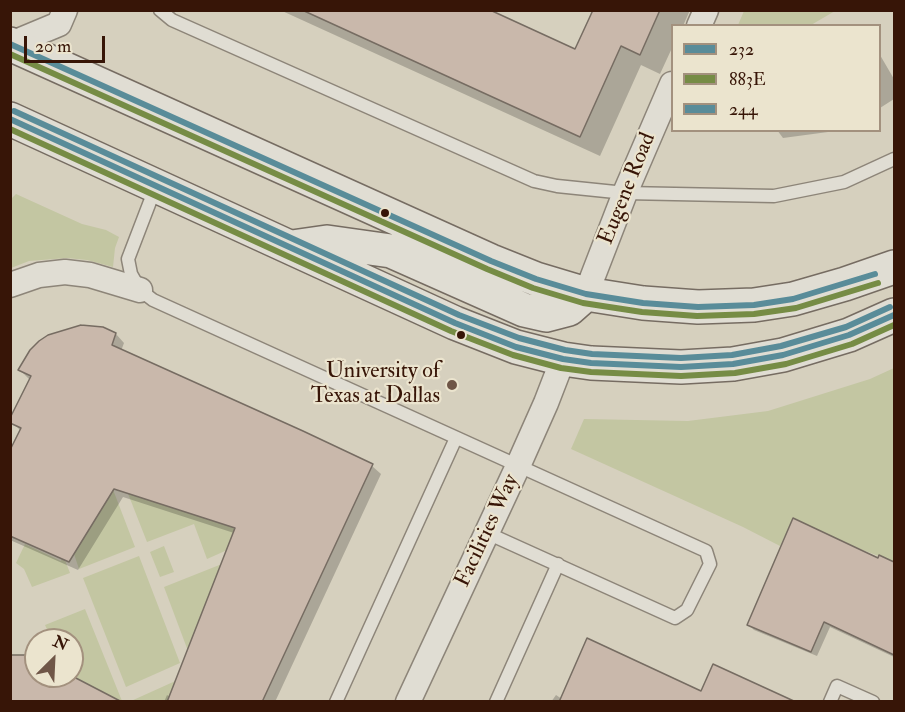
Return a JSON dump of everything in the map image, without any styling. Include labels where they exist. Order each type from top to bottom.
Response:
[{"type":"street","points":[[10,44],[59,24],[65,10]]},
{"type":"street","points":[[10,44],[491,261],[537,279],[586,294],[643,303],[698,307],[754,305],[793,299],[894,267]]},
{"type":"street","name":"Eugene Road","points":[[586,294],[625,193],[671,86]]},
{"type":"street","points":[[10,118],[455,323],[516,346],[563,359],[591,363],[681,367],[733,364],[783,356],[849,335],[894,315]]},
{"type":"street","points":[[290,247],[327,242],[391,251],[524,310],[546,315],[569,309],[586,294]]},
{"type":"street","points":[[10,285],[39,275],[65,272],[90,275],[140,290]]},
{"type":"street","points":[[563,359],[586,294]]},
{"type":"street","name":"Facilities Way","points":[[408,702],[518,466],[563,359]]},
{"type":"lane","points":[[160,10],[172,20],[534,181],[557,186],[625,193],[774,196],[844,182],[894,159]]},
{"type":"lane","points":[[156,185],[128,259],[131,274],[140,290],[153,300],[706,551],[710,564],[687,610],[675,618],[487,533]]},
{"type":"lane","points":[[336,702],[456,438]]},
{"type":"lane","points":[[496,702],[558,564]]},
{"type":"lane","points":[[830,702],[837,686],[873,702]]},
{"type":"green space","points":[[744,10],[835,11],[813,24],[738,24]]},
{"type":"green space","points":[[16,194],[82,224],[106,230],[119,237],[113,267],[87,260],[67,258],[29,261],[11,268],[11,199]]},
{"type":"green space","points":[[894,368],[894,562],[793,519],[780,546],[571,449],[584,419],[688,421],[768,411],[870,379]]},
{"type":"green space","points":[[116,463],[252,524],[243,543],[207,559],[194,524],[147,542]]},
{"type":"green space","points":[[104,466],[135,547],[79,569],[70,542]]},
{"type":"green space","points":[[25,544],[61,561],[63,555],[70,573],[32,587],[24,569],[16,563]]},
{"type":"green space","points":[[164,546],[174,572],[160,577],[150,552]]},
{"type":"green space","points":[[139,556],[180,663],[126,687],[83,578]]},
{"type":"green space","points":[[237,558],[191,659],[164,587]]},
{"type":"green space","points":[[85,609],[122,701],[92,701],[82,688],[84,688],[84,628],[46,628],[45,625]]},
{"type":"green space","points":[[182,678],[171,701],[131,701]]},
{"type":"building","points":[[302,10],[490,10],[575,49],[593,10],[660,10],[640,55],[621,46],[580,137]]},
{"type":"building","points":[[81,325],[103,327],[116,333],[112,345],[373,464],[262,702],[167,702],[235,528],[114,489],[69,562],[10,536],[10,450],[21,428],[10,423],[10,418],[31,376],[18,370],[30,350],[39,341],[48,335]]},
{"type":"building","points":[[793,518],[878,558],[879,555],[894,562],[894,655],[824,622],[811,652],[747,625]]},
{"type":"building","points":[[587,638],[701,691],[713,664],[796,702],[559,702]]},
{"type":"building","points":[[10,655],[24,655],[24,688],[84,688],[84,682],[122,702],[10,702]]},
{"type":"transit line","name":"232","points":[[10,44],[491,261],[536,279],[586,294],[643,303],[698,307],[754,305],[793,299],[875,274]]},
{"type":"transit line","name":"883E","points":[[10,54],[487,269],[533,288],[583,303],[642,312],[697,316],[754,314],[796,308],[878,283]]},
{"type":"transit line","name":"244","points":[[14,111],[459,315],[519,338],[565,350],[592,354],[681,358],[732,355],[781,346],[846,327],[890,307]]},
{"type":"transit line","name":"232","points":[[10,119],[455,323],[516,347],[563,359],[591,363],[681,367],[733,364],[783,355],[849,335],[894,315]]},
{"type":"transit line","name":"883E","points":[[10,129],[451,331],[513,355],[561,368],[591,372],[681,376],[735,373],[786,364],[852,344],[894,325]]},
{"type":"place","name":"University of Texas at Dallas","points":[[452,385]]}]
